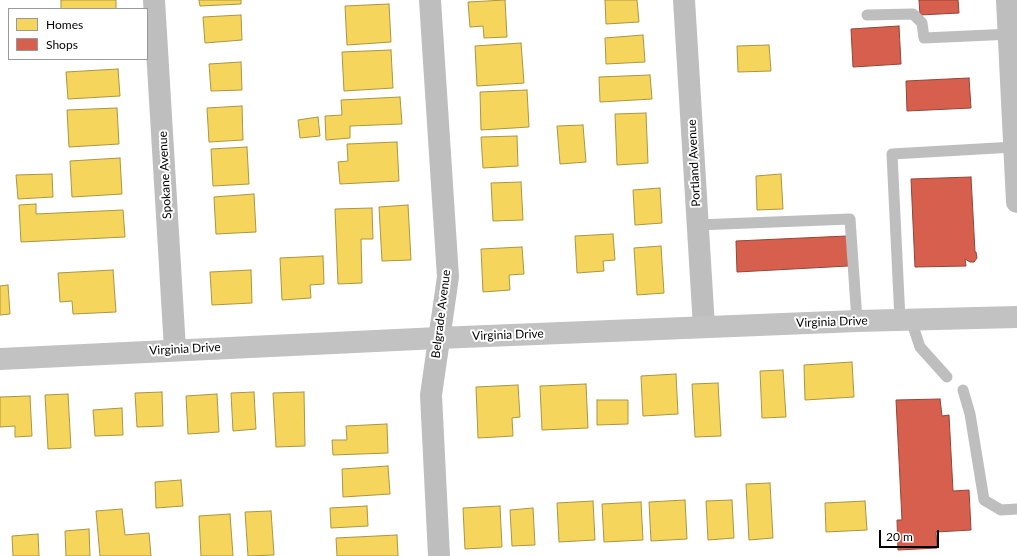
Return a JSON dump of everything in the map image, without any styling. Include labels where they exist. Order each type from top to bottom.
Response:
[{"type":"street","name":"Spokane Avenue","points":[[154,0],[175,350]]},
{"type":"street","name":"Belgrade Avenue","points":[[430,0],[448,277],[430,394],[439,556]]},
{"type":"street","name":"Portland Avenue","points":[[684,0],[704,327]]},
{"type":"street","points":[[1007,0],[1013,34],[1015,123],[1014,147],[1017,200]]},
{"type":"street","name":"Virginia Drive","points":[[0,359],[704,327],[1017,317]]},
{"type":"lane","points":[[867,15],[913,14],[922,23],[924,38],[1013,34]]},
{"type":"lane","points":[[947,377],[920,347],[906,320],[892,154],[1014,147]]},
{"type":"lane","points":[[698,225],[850,219],[857,321]]},
{"type":"lane","points":[[963,390],[970,414],[984,500],[1001,510],[1017,509]]},
{"type":"building: Homes","points":[[61,0],[116,0],[116,8],[61,8]]},
{"type":"building: Homes","points":[[199,0],[241,0],[241,4],[200,6]]},
{"type":"building: Homes","points":[[505,0],[507,37],[484,38],[483,26],[470,27],[468,2]]},
{"type":"building: Homes","points":[[605,0],[637,0],[639,22],[606,24]]},
{"type":"building: Homes","points":[[389,4],[391,42],[347,45],[345,6]]},
{"type":"building: Homes","points":[[241,15],[242,40],[205,43],[203,17]]},
{"type":"building: Homes","points":[[643,35],[645,62],[606,64],[605,38]]},
{"type":"building: Homes","points":[[521,43],[524,83],[477,86],[475,46]]},
{"type":"building: Homes","points":[[769,45],[771,71],[738,72],[737,46]]},
{"type":"building: Homes","points":[[391,50],[393,88],[344,91],[342,52]]},
{"type":"building: Homes","points":[[241,62],[242,90],[211,91],[209,64]]},
{"type":"building: Homes","points":[[118,69],[120,96],[68,99],[66,72]]},
{"type":"building: Homes","points":[[650,75],[652,99],[600,102],[599,77]]},
{"type":"building: Homes","points":[[527,90],[529,127],[481,130],[480,92]]},
{"type":"building: Homes","points":[[400,97],[402,124],[350,126],[350,138],[326,140],[325,116],[342,115],[341,100]]},
{"type":"building: Homes","points":[[242,106],[243,140],[209,142],[207,108]]},
{"type":"building: Homes","points":[[117,108],[119,144],[69,147],[67,110]]},
{"type":"building: Homes","points":[[646,113],[648,163],[617,165],[615,114]]},
{"type":"building: Homes","points":[[318,117],[320,136],[300,138],[298,120]]},
{"type":"building: Homes","points":[[583,125],[586,162],[560,164],[557,126]]},
{"type":"building: Homes","points":[[517,136],[518,166],[483,168],[481,137]]},
{"type":"building: Homes","points":[[397,142],[399,181],[340,184],[338,162],[348,161],[347,144]]},
{"type":"building: Homes","points":[[247,147],[249,184],[213,186],[211,149]]},
{"type":"building: Homes","points":[[120,158],[122,194],[72,197],[70,161]]},
{"type":"building: Homes","points":[[52,174],[53,197],[18,199],[16,175]]},
{"type":"building: Homes","points":[[781,174],[783,209],[757,210],[756,176]]},
{"type":"building: Homes","points":[[521,182],[523,220],[493,221],[491,183]]},
{"type":"building: Homes","points":[[660,188],[662,223],[635,225],[633,190]]},
{"type":"building: Homes","points":[[254,194],[256,232],[216,234],[214,197]]},
{"type":"building: Homes","points":[[36,204],[36,214],[123,210],[125,237],[21,242],[19,205]]},
{"type":"building: Homes","points":[[408,205],[411,260],[382,261],[379,207]]},
{"type":"building: Homes","points":[[372,208],[373,239],[361,239],[362,283],[338,284],[335,209]]},
{"type":"building: Homes","points":[[613,234],[615,260],[603,261],[604,271],[577,273],[575,236]]},
{"type":"building: Homes","points":[[661,246],[664,293],[637,295],[634,248]]},
{"type":"building: Homes","points":[[522,247],[524,274],[509,275],[510,290],[483,292],[481,249]]},
{"type":"building: Homes","points":[[323,256],[324,284],[310,285],[311,298],[282,300],[280,258]]},
{"type":"building: Homes","points":[[113,270],[116,312],[73,314],[72,301],[60,302],[58,273]]},
{"type":"building: Homes","points":[[251,270],[252,303],[212,305],[210,272]]},
{"type":"building: Homes","points":[[8,285],[10,314],[0,315],[0,286]]},
{"type":"building: Homes","points":[[852,362],[854,397],[805,400],[804,365]]},
{"type":"building: Homes","points":[[783,370],[786,417],[762,418],[760,371]]},
{"type":"building: Homes","points":[[676,374],[678,414],[643,416],[641,376]]},
{"type":"building: Homes","points":[[718,383],[721,436],[695,437],[692,384]]},
{"type":"building: Homes","points":[[586,384],[588,428],[542,430],[540,386]]},
{"type":"building: Homes","points":[[518,385],[520,417],[512,418],[513,436],[478,438],[476,387]]},
{"type":"building: Homes","points":[[162,392],[163,426],[137,427],[135,393]]},
{"type":"building: Homes","points":[[254,392],[256,429],[233,431],[231,393]]},
{"type":"building: Homes","points":[[304,392],[305,446],[276,447],[273,393]]},
{"type":"building: Homes","points":[[68,394],[71,448],[48,449],[45,395]]},
{"type":"building: Homes","points":[[217,394],[219,432],[188,434],[186,396]]},
{"type":"building: Homes","points":[[30,396],[32,436],[15,437],[15,426],[0,427],[0,397]]},
{"type":"building: Homes","points":[[597,400],[628,400],[628,424],[597,425]]},
{"type":"building: Homes","points":[[122,408],[123,435],[95,436],[93,410]]},
{"type":"building: Homes","points":[[387,424],[388,453],[333,455],[332,440],[347,440],[346,426]]},
{"type":"building: Homes","points":[[388,466],[390,494],[343,497],[342,469]]},
{"type":"building: Homes","points":[[181,480],[183,506],[156,508],[155,482]]},
{"type":"building: Homes","points":[[770,483],[773,538],[749,540],[746,484]]},
{"type":"building: Homes","points":[[685,500],[687,539],[651,541],[649,502]]},
{"type":"building: Homes","points":[[732,500],[734,538],[708,540],[706,501]]},
{"type":"building: Homes","points":[[593,501],[595,540],[559,542],[557,503]]},
{"type":"building: Homes","points":[[865,501],[867,530],[826,532],[825,503]]},
{"type":"building: Homes","points":[[641,502],[643,540],[604,542],[602,504]]},
{"type":"building: Homes","points":[[367,506],[368,526],[331,528],[330,508]]},
{"type":"building: Homes","points":[[500,506],[502,547],[465,549],[463,508]]},
{"type":"building: Homes","points":[[533,508],[535,545],[512,546],[510,510]]},
{"type":"building: Homes","points":[[122,509],[125,535],[149,533],[151,556],[100,556],[96,511]]},
{"type":"building: Homes","points":[[271,511],[274,555],[248,556],[245,512]]},
{"type":"building: Homes","points":[[230,514],[233,556],[201,556],[199,516]]},
{"type":"building: Homes","points":[[89,529],[90,556],[66,556],[65,531]]},
{"type":"building: Homes","points":[[38,534],[39,556],[13,556],[12,536]]},
{"type":"building: Homes","points":[[397,535],[398,556],[337,556],[336,538]]},
{"type":"building: Shops","points":[[919,0],[958,0],[959,13],[920,15]]},
{"type":"building: Shops","points":[[899,26],[901,64],[853,67],[851,29]]},
{"type":"building: Shops","points":[[969,78],[971,108],[907,111],[906,81]]},
{"type":"building: Shops","points":[[971,177],[975,252],[977,258],[974,262],[970,262],[965,259],[966,266],[915,267],[911,179]]},
{"type":"building: Shops","points":[[847,236],[848,266],[737,272],[736,241]]},
{"type":"building: Shops","points":[[940,399],[942,416],[949,415],[953,491],[969,490],[971,530],[936,532],[937,548],[898,550],[897,520],[902,520],[896,400]]}]
